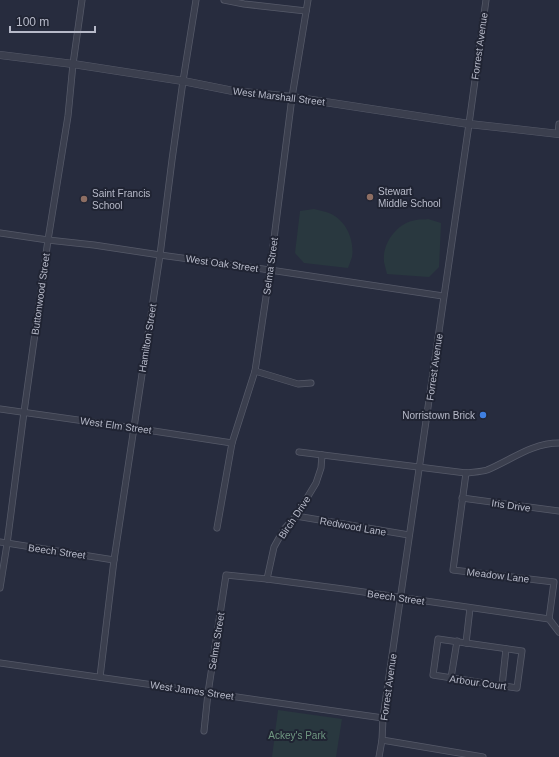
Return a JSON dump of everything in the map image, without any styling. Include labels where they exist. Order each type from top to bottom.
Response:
[{"type":"street","name":"Buttonwood Street","points":[[0,588],[48,240],[68,116],[73,64],[82,0]]},
{"type":"street","name":"Hamilton Street","points":[[100,677],[114,560],[160,255],[183,82],[196,0]]},
{"type":"street","points":[[224,0],[244,4],[306,11]]},
{"type":"street","name":"Selma Street","points":[[217,528],[232,443],[255,371],[270,270],[292,97],[308,0]]},
{"type":"street","name":"Forrest Avenue","points":[[379,757],[382,740],[383,718],[486,0]]},
{"type":"street","name":"West Marshall Street","points":[[0,55],[73,64],[233,91],[292,97],[469,124],[558,134]]},
{"type":"street","points":[[558,134],[559,124]]},
{"type":"street","name":"West Oak Street","points":[[0,232],[443,296]]},
{"type":"street","points":[[255,371],[298,384],[311,384]]},
{"type":"street","name":"West Elm Street","points":[[0,409],[232,443]]},
{"type":"street","points":[[299,452],[466,473],[486,471],[527,450],[553,443],[559,443]]},
{"type":"street","name":"Birch Drive","points":[[267,579],[274,547],[284,529],[296,516],[316,483],[322,455]]},
{"type":"street","name":"Meadow Lane","points":[[466,473],[453,570],[554,582],[549,619]]},
{"type":"street","name":"Iris Drive","points":[[462,498],[559,511]]},
{"type":"street","name":"Redwood Lane","points":[[296,516],[409,535]]},
{"type":"street","name":"Beech Street","points":[[0,542],[114,560]]},
{"type":"street","name":"Selma Street","points":[[204,732],[208,692],[226,575]]},
{"type":"street","name":"Beech Street","points":[[226,575],[343,589],[549,619]]},
{"type":"street","points":[[466,643],[470,608]]},
{"type":"street","points":[[549,619],[559,632]]},
{"type":"street","name":"Arbour Court","points":[[438,639],[457,642],[522,651],[517,688],[433,675],[438,639]]},
{"type":"street","points":[[451,678],[457,642]]},
{"type":"street","points":[[502,686],[506,649]]},
{"type":"street","name":"West James Street","points":[[0,663],[383,718]]},
{"type":"street","points":[[382,740],[483,757]]},
{"type":"green space","points":[[314,209],[326,212],[338,218],[347,229],[352,243],[352,257],[348,268],[304,263],[295,253],[300,211]]},
{"type":"green space","points":[[428,219],[441,223],[439,267],[429,277],[387,274],[384,255],[385,248],[392,235],[403,225],[409,222]]},
{"type":"green space","name":"Ackey's Park","points":[[278,710],[342,719],[336,757],[272,757]]},
{"type":"place","name":"Stewart Middle School","points":[[370,197]]},
{"type":"place","name":"Saint Francis School","points":[[84,199]]},
{"type":"place","name":"Norristown Brick","points":[[483,415]]}]
